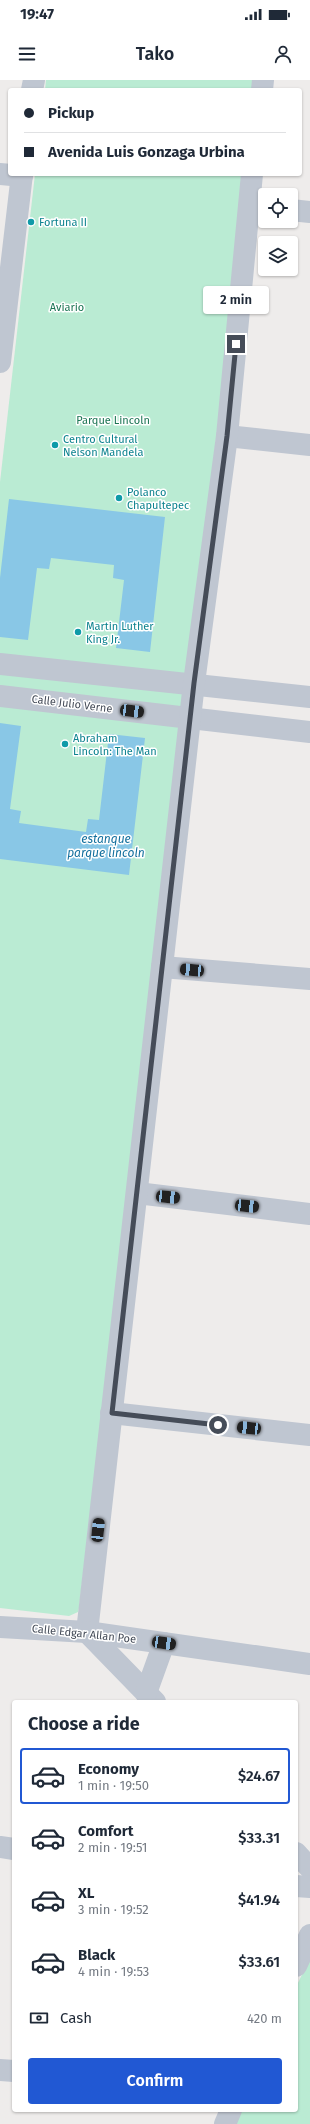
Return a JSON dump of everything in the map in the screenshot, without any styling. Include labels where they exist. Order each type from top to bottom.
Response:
[{"type":"street","points":[[0,362],[22,176]]},
{"type":"street","points":[[150,1698],[87,1632],[194,683],[257,206],[252,176]]},
{"type":"street","points":[[298,211],[310,212]]},
{"type":"street","points":[[227,436],[310,445]]},
{"type":"street","points":[[0,664],[194,683],[310,697]]},
{"type":"street","points":[[262,726],[253,716],[251,707],[256,697],[266,691]]},
{"type":"street","name":"Calle Julio Verne","points":[[0,696],[310,732]]},
{"type":"street","points":[[162,967],[310,979]]},
{"type":"street","points":[[137,1193],[310,1214]]},
{"type":"street","points":[[112,1413],[310,1435]]},
{"type":"street","name":"Calle Edgar Allan Poe","points":[[0,1627],[87,1632],[310,1664]]},
{"type":"street","points":[[150,1698],[164,1643]]},
{"type":"street","points":[[0,1847],[12,1849]]},
{"type":"street","points":[[298,1855],[310,1868]]},
{"type":"street","points":[[298,1886],[310,1888]]},
{"type":"street","points":[[298,1962],[310,1935]]},
{"type":"street","points":[[0,2070],[12,2071]]},
{"type":"street","points":[[225,2124],[230,2112]]},
{"type":"green space","points":[[46,80],[257,80],[256,88],[45,88]]},
{"type":"green space","name":"Parque Lincoln","points":[[35,176],[247,176],[79,1608],[78,1612],[69,1616],[0,1608],[0,482]]},
{"type":"green space","points":[[310,1958],[310,2124],[231,2124],[236,2112],[298,2112],[298,1983]]},
{"type":"water","points":[[9,499],[165,517],[150,652],[116,648],[124,580],[113,578],[114,565],[51,558],[49,569],[37,568],[28,640],[0,637],[0,578]]},
{"type":"water","name":"estanque parque lincoln","points":[[0,723],[21,726],[10,809],[21,811],[19,823],[86,832],[88,819],[99,820],[109,734],[145,738],[129,875],[0,859]]},
{"type":"place","name":"Fortuna II","points":[[31,222]]},
{"type":"place","name":"Centro Cultural Nelson Mandela","points":[[55,445]]},
{"type":"place","name":"Polanco Chapultepec","points":[[119,498]]},
{"type":"place","name":"Martin Luther King Jr.","points":[[78,632]]},
{"type":"place","name":"Abraham Lincoln: The Man","points":[[65,744]]},
{"type":"route","points":[[218,1425],[112,1413],[194,683],[227,436],[236,344]]},
{"type":"park label","name":"Aviario","points":[[67,307]]}]
